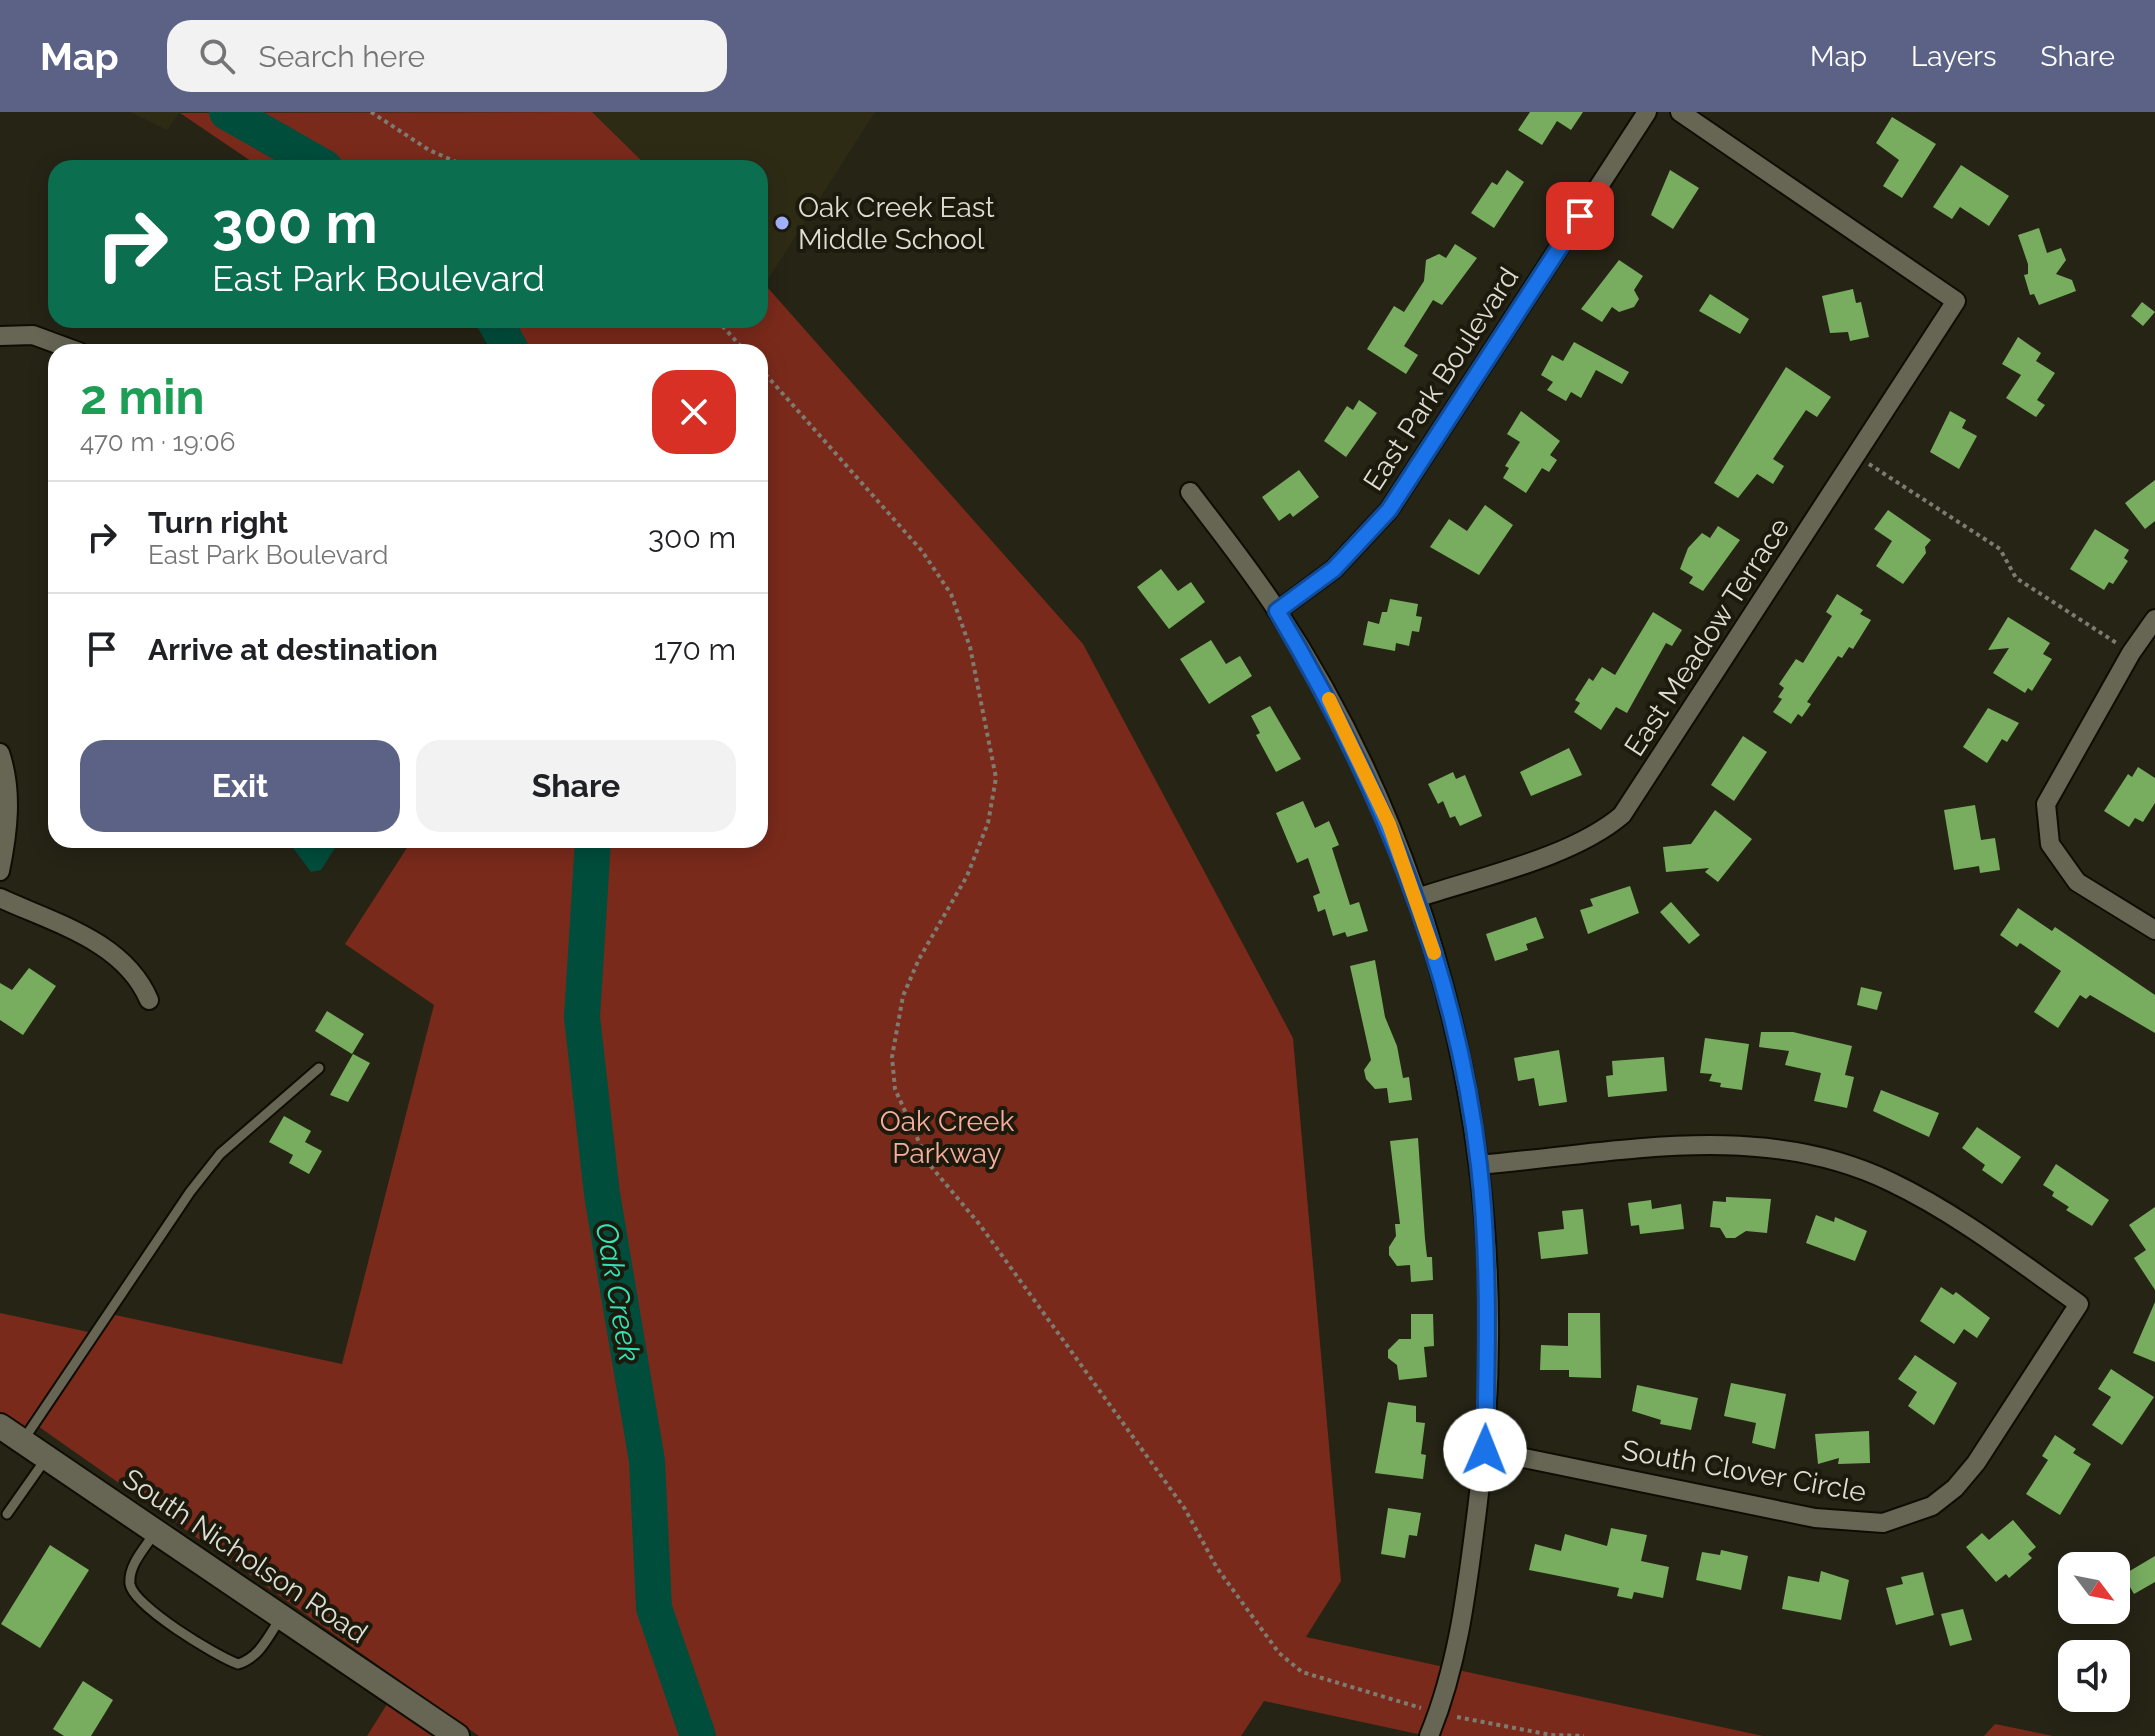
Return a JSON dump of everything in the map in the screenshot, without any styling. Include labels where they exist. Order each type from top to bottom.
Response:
[{"type":"street","name":"East Park Boulevard","points":[[1277,611],[1334,569],[1389,510],[1647,112]]},
{"type":"street","name":"East Meadow Terrace","points":[[1417,898],[1571,846],[1603,832],[1622,815],[1956,301],[1680,112]]},
{"type":"street","points":[[0,336],[33,335],[57,344]]},
{"type":"street","points":[[1190,492],[1277,611],[1353,746],[1417,898],[1463,1067],[1479,1165],[1485,1247],[1485,1450],[1462,1621],[1439,1712],[1429,1736]]},
{"type":"street","points":[[2155,619],[2131,653],[2046,804],[2050,844],[2077,882],[2155,930]]},
{"type":"street","points":[[0,753],[8,803],[8,835],[0,871]]},
{"type":"street","points":[[0,898],[104,946],[140,979],[149,1000]]},
{"type":"street","name":"South Clover Circle","points":[[1479,1165],[1697,1145],[1742,1146],[1818,1155],[1876,1175],[1921,1198],[2079,1304],[1976,1463],[1955,1488],[1932,1506],[1903,1518],[1874,1523],[1815,1518],[1485,1450]]},
{"type":"street","name":"South Nicholson Road","points":[[0,1426],[457,1736]]},
{"type":"lane","points":[[22,1441],[190,1192],[220,1154],[319,1068]]},
{"type":"lane","points":[[7,1514],[47,1458]]},
{"type":"lane","points":[[155,1531],[131,1568],[130,1582],[140,1603],[238,1664],[250,1661],[281,1617]]},
{"type":"path","points":[[371,112],[429,150],[452,160]]},
{"type":"path","points":[[724,328],[739,344]]},
{"type":"path","points":[[768,377],[922,551],[951,594],[970,647],[996,778],[988,823],[967,876],[919,959],[903,996],[892,1057],[895,1089],[929,1164],[980,1225],[1185,1509],[1217,1568],[1279,1653],[1302,1672],[1338,1685],[1508,1729],[1584,1736]]},
{"type":"path","points":[[1857,456],[2000,549],[2016,578],[2131,653]]},
{"type":"shaded area","points":[[130,112],[180,112],[167,130]]},
{"type":"shaded area","name":"Oak Creek East Middle School","points":[[592,112],[875,112],[768,279],[768,160],[641,160]]},
{"type":"green space","points":[[592,112],[641,160],[249,160],[180,113]]},
{"type":"green space","name":"Oak Creek Parkway","points":[[768,288],[1083,644],[1293,1038],[1341,1581],[1306,1637],[1763,1736],[1427,1736],[1264,1701],[1241,1736],[479,1736],[35,1424],[23,1442],[0,1427],[0,1313],[93,1333],[106,1313],[342,1364],[434,1005],[345,944],[407,848],[768,848],[768,344],[523,344],[500,328],[768,328]]},
{"type":"green space","points":[[389,1701],[439,1736],[367,1736]]},
{"type":"green space","points":[[1995,1724],[2053,1736],[1984,1736]]},
{"type":"water","points":[[293,848],[335,848],[321,870],[311,872]]},
{"type":"building","points":[[1530,112],[1583,112],[1571,130],[1557,121],[1542,145],[1518,130]]},
{"type":"building","points":[[1892,117],[1936,144],[1902,198],[1883,186],[1899,160],[1876,143]]},
{"type":"building","points":[[1961,165],[2009,196],[1989,226],[1960,207],[1952,219],[1933,207]]},
{"type":"building","points":[[1507,170],[1524,182],[1494,228],[1471,213],[1492,182],[1497,185]]},
{"type":"building","points":[[1670,170],[1699,188],[1673,229],[1651,215]]},
{"type":"building","points":[[2039,228],[2047,253],[2061,248],[2066,260],[2056,274],[2072,280],[2076,291],[2039,305],[2034,294],[2030,295],[2024,275],[2028,274],[2028,264],[2018,235]]},
{"type":"building","points":[[1455,244],[1477,258],[1442,305],[1433,300],[1404,346],[1418,355],[1406,374],[1367,349],[1394,306],[1404,312],[1424,281],[1426,260],[1439,254],[1446,258]]},
{"type":"building","points":[[1619,260],[1643,276],[1634,290],[1639,299],[1634,307],[1619,312],[1612,307],[1602,322],[1581,309]]},
{"type":"building","points":[[1853,289],[1856,303],[1861,302],[1869,337],[1850,341],[1848,332],[1830,333],[1822,296]]},
{"type":"building","points":[[1710,294],[1749,319],[1740,334],[1699,311]]},
{"type":"building","points":[[2142,302],[2155,312],[2143,326],[2131,316]]},
{"type":"building","points":[[2018,337],[2041,353],[2036,361],[2055,373],[2037,400],[2045,405],[2036,417],[2006,398],[2021,375],[2002,364]]},
{"type":"building","points":[[1574,342],[1629,372],[1622,384],[1596,370],[1581,398],[1571,392],[1566,401],[1547,390],[1553,382],[1541,375],[1552,355],[1563,361]]},
{"type":"building","points":[[1786,367],[1831,397],[1817,417],[1806,410],[1773,459],[1784,466],[1773,484],[1757,474],[1738,498],[1714,483]]},
{"type":"building","points":[[1359,400],[1377,413],[1346,457],[1324,441],[1347,406],[1353,410]]},
{"type":"building","points":[[1521,411],[1560,441],[1550,455],[1557,460],[1549,472],[1542,468],[1526,493],[1503,478],[1509,468],[1505,466],[1520,442],[1507,434]]},
{"type":"building","points":[[1950,411],[1966,420],[1962,428],[1977,436],[1959,469],[1930,452]]},
{"type":"building","points":[[1299,470],[1319,497],[1293,517],[1290,513],[1279,521],[1262,497]]},
{"type":"building","points":[[2155,480],[2155,521],[2145,529],[2125,503]]},
{"type":"building","points":[[1485,505],[1513,525],[1479,575],[1430,547],[1449,519],[1467,531]]},
{"type":"building","points":[[1888,510],[1931,540],[1925,547],[1926,553],[1903,584],[1876,566],[1892,541],[1874,529]]},
{"type":"building","points":[[1718,526],[1740,540],[1703,591],[1689,583],[1693,577],[1680,569],[1688,548],[1702,533],[1710,538]]},
{"type":"building","points":[[2095,529],[2129,550],[2124,558],[2128,561],[2113,584],[2109,582],[2104,590],[2070,569]]},
{"type":"building","points":[[1161,569],[1178,591],[1191,582],[1205,602],[1169,629],[1137,587]]},
{"type":"building","points":[[1837,594],[1863,610],[1860,614],[1871,620],[1853,649],[1849,647],[1842,658],[1838,656],[1807,702],[1811,704],[1802,717],[1798,714],[1791,724],[1773,712],[1782,699],[1778,697],[1784,688],[1779,684],[1796,659],[1803,663],[1832,616],[1826,612]]},
{"type":"building","points":[[1390,599],[1418,604],[1416,616],[1422,617],[1419,632],[1412,631],[1409,646],[1396,643],[1395,651],[1363,645],[1368,621],[1379,624],[1382,612],[1387,612]]},
{"type":"building","points":[[1653,612],[1682,630],[1672,646],[1666,643],[1627,713],[1616,707],[1601,730],[1574,712],[1580,703],[1575,700],[1589,678],[1593,681],[1602,667],[1615,675]]},
{"type":"building","points":[[2008,617],[2050,643],[2043,654],[2052,659],[2032,691],[2028,688],[2025,693],[1993,673],[2009,648],[1988,650]]},
{"type":"building","points":[[1211,640],[1226,664],[1240,656],[1252,676],[1209,704],[1180,659]]},
{"type":"building","points":[[1270,706],[1301,759],[1276,772],[1256,735],[1260,733],[1251,716]]},
{"type":"building","points":[[1988,708],[2019,723],[2007,742],[2002,739],[1987,763],[1963,747]]},
{"type":"building","points":[[1743,736],[1767,752],[1734,801],[1711,785]]},
{"type":"building","points":[[1569,748],[1582,775],[1531,796],[1520,772]]},
{"type":"building","points":[[2138,767],[2155,778],[2155,803],[2143,822],[2135,818],[2129,827],[2104,811],[2128,774],[2132,777]]},
{"type":"building","points":[[1453,772],[1456,779],[1465,775],[1482,816],[1460,826],[1455,816],[1450,818],[1443,801],[1438,804],[1428,784]]},
{"type":"building","points":[[1303,801],[1315,828],[1329,821],[1339,845],[1332,848],[1350,905],[1359,902],[1368,931],[1347,937],[1345,932],[1333,936],[1325,909],[1318,912],[1313,896],[1320,893],[1308,858],[1297,863],[1276,813]]},
{"type":"building","points":[[1975,805],[1981,840],[1995,838],[2000,870],[1980,873],[1979,866],[1954,870],[1944,810]]},
{"type":"building","points":[[1715,810],[1752,839],[1718,882],[1705,872],[1709,868],[1666,872],[1663,847],[1691,844]]},
{"type":"building","points":[[1630,886],[1639,913],[1588,934],[1580,910],[1593,906],[1590,899]]},
{"type":"building","points":[[1671,902],[1700,935],[1689,944],[1660,912]]},
{"type":"building","points":[[2018,908],[2052,931],[2055,927],[2155,995],[2155,1033],[2090,995],[2086,999],[2080,995],[2058,1028],[2034,1012],[2061,971],[2020,943],[2017,947],[2000,935]]},
{"type":"building","points":[[1536,917],[1544,938],[1526,944],[1528,950],[1495,961],[1486,934]]},
{"type":"building","points":[[1375,960],[1385,1017],[1397,1046],[1403,1078],[1409,1077],[1412,1100],[1389,1103],[1387,1088],[1375,1089],[1366,1079],[1364,1070],[1371,1060],[1350,966]]},
{"type":"building","points":[[29,968],[56,986],[23,1035],[0,1020],[0,983],[12,990]]},
{"type":"building","points":[[1861,987],[1882,992],[1877,1010],[1857,1005]]},
{"type":"building","points":[[327,1011],[364,1034],[352,1054],[315,1031]]},
{"type":"building","points":[[1761,1032],[1793,1032],[1852,1046],[1845,1075],[1854,1077],[1847,1108],[1814,1101],[1821,1073],[1785,1065],[1789,1051],[1759,1047]]},
{"type":"building","points":[[1705,1038],[1749,1044],[1742,1090],[1720,1087],[1721,1083],[1709,1081],[1712,1074],[1700,1073]]},
{"type":"building","points":[[1559,1050],[1567,1102],[1539,1106],[1534,1078],[1518,1081],[1514,1058]]},
{"type":"building","points":[[353,1054],[370,1063],[348,1102],[330,1095]]},
{"type":"building","points":[[1664,1057],[1667,1091],[1608,1097],[1606,1076],[1613,1075],[1612,1061]]},
{"type":"building","points":[[1881,1090],[1939,1113],[1929,1137],[1873,1111]]},
{"type":"building","points":[[284,1116],[311,1131],[305,1142],[322,1151],[309,1174],[289,1163],[293,1155],[269,1142]]},
{"type":"building","points":[[1977,1127],[2021,1157],[2002,1184],[1982,1170],[1985,1165],[1962,1148]]},
{"type":"building","points":[[1418,1138],[1425,1239],[1427,1257],[1432,1257],[1433,1280],[1411,1282],[1410,1265],[1397,1266],[1389,1255],[1389,1247],[1396,1236],[1395,1224],[1400,1224],[1390,1141]]},
{"type":"building","points":[[2056,1164],[2109,1200],[2092,1226],[2066,1210],[2069,1207],[2052,1196],[2054,1192],[2043,1185]]},
{"type":"building","points":[[1726,1197],[1771,1199],[1767,1233],[1746,1231],[1735,1238],[1726,1238],[1720,1228],[1710,1227],[1713,1201],[1726,1202]]},
{"type":"building","points":[[1651,1200],[1652,1209],[1681,1204],[1684,1229],[1640,1234],[1639,1225],[1631,1226],[1628,1203]]},
{"type":"building","points":[[2155,1207],[2155,1290],[2134,1258],[2146,1250],[2129,1225]]},
{"type":"building","points":[[1583,1209],[1588,1254],[1541,1259],[1538,1232],[1564,1229],[1562,1211]]},
{"type":"building","points":[[1816,1215],[1834,1222],[1835,1217],[1867,1231],[1855,1261],[1806,1243]]},
{"type":"building","points":[[1941,1287],[1953,1295],[1956,1292],[1990,1318],[1977,1338],[1964,1329],[1954,1344],[1920,1321]]},
{"type":"building","points":[[2155,1302],[2155,1362],[2133,1353]]},
{"type":"building","points":[[1568,1313],[1600,1313],[1601,1378],[1569,1377],[1569,1370],[1540,1370],[1541,1345],[1568,1346]]},
{"type":"building","points":[[1411,1314],[1433,1314],[1434,1346],[1424,1347],[1427,1377],[1399,1380],[1397,1365],[1388,1358],[1388,1350],[1399,1339],[1411,1339]]},
{"type":"building","points":[[1915,1355],[1957,1383],[1934,1425],[1908,1406],[1917,1392],[1898,1379]]},
{"type":"building","points":[[2111,1369],[2154,1397],[2122,1445],[2092,1425],[2111,1397],[2098,1389]]},
{"type":"building","points":[[1731,1383],[1786,1394],[1775,1449],[1752,1443],[1756,1423],[1724,1416]]},
{"type":"building","points":[[1637,1385],[1698,1398],[1691,1430],[1660,1424],[1661,1420],[1632,1411]]},
{"type":"building","points":[[1388,1402],[1416,1406],[1416,1422],[1425,1423],[1421,1454],[1426,1455],[1423,1479],[1375,1473]]},
{"type":"building","points":[[1869,1431],[1870,1463],[1838,1464],[1839,1458],[1818,1464],[1815,1434]]},
{"type":"building","points":[[2055,1435],[2076,1449],[2073,1453],[2091,1464],[2060,1515],[2026,1494],[2048,1460],[2042,1456]]},
{"type":"building","points":[[1388,1508],[1421,1513],[1417,1536],[1409,1535],[1405,1558],[1381,1554]]},
{"type":"building","points":[[2013,1520],[2036,1547],[2028,1554],[2032,1558],[2009,1578],[2006,1574],[1996,1582],[1966,1547],[1982,1533],[1989,1540]]},
{"type":"building","points":[[1611,1528],[1647,1535],[1641,1561],[1669,1567],[1663,1598],[1634,1592],[1632,1599],[1617,1596],[1619,1588],[1529,1570],[1535,1544],[1561,1551],[1565,1534],[1607,1546]]},
{"type":"building","points":[[50,1545],[89,1570],[40,1648],[1,1624]]},
{"type":"building","points":[[1721,1550],[1748,1556],[1741,1590],[1696,1580],[1702,1552],[1720,1555]]},
{"type":"building","points":[[2155,1556],[2155,1582],[2134,1594],[2130,1587],[2130,1571]]},
{"type":"building","points":[[1821,1571],[1849,1580],[1841,1620],[1782,1609],[1788,1576],[1819,1582]]},
{"type":"building","points":[[1923,1572],[1934,1615],[1896,1625],[1886,1588],[1903,1584],[1901,1577]]},
{"type":"building","points":[[1963,1609],[1972,1640],[1950,1646],[1941,1614]]},
{"type":"building","points":[[83,1681],[113,1700],[91,1736],[64,1736],[53,1729]]},
{"type":"waterway","name":"Oak Creek","points":[[227,112],[311,160]]},
{"type":"waterway","name":"Oak Creek","points":[[498,328],[508,344]]},
{"type":"waterway","name":"Oak Creek","points":[[593,848],[582,1017],[602,1194],[647,1461],[654,1608],[698,1736]]},
{"type":"slow traffic","points":[[1329,699],[1389,824],[1434,953]]},
{"type":"place","name":"Oak Creek East Middle School","points":[[782,223]]},
{"type":"route","points":[[1485,1450],[1485,1247],[1479,1165],[1463,1067],[1440,973],[1417,898],[1389,824],[1322,686],[1277,611],[1334,569],[1362,543],[1389,510],[1580,216]]}]
